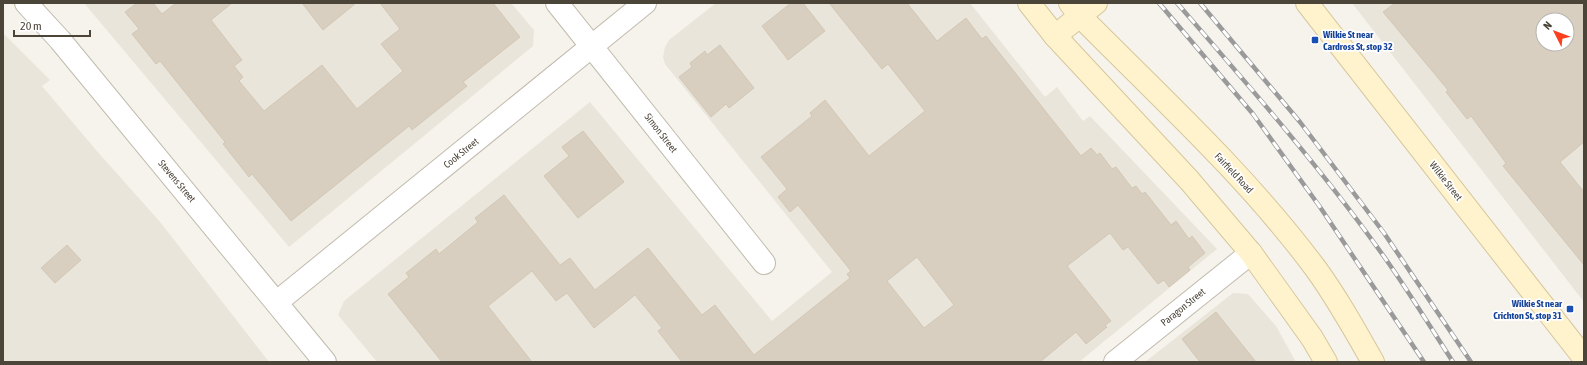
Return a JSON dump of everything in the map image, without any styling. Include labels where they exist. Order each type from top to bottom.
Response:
[{"type":"main road","points":[[1029,3],[1054,36],[1189,180],[1251,253],[1312,338],[1326,362]]},
{"type":"main road","name":"Wilkie Street","points":[[1307,3],[1584,358]]},
{"type":"main road","points":[[1054,36],[1082,7]]},
{"type":"main road","name":"Fairfield Road","points":[[1082,7],[1234,172],[1290,237],[1334,296],[1373,362]]},
{"type":"street","name":"Stevens Street","points":[[26,3],[60,40],[325,362]]},
{"type":"street","name":"Simon Street","points":[[557,3],[764,263]]},
{"type":"street","name":"Cook Street","points":[[277,302],[645,3]]},
{"type":"street","name":"Paragon Street","points":[[1115,362],[1251,253]]},
{"type":"shaded area","points":[[84,3],[511,3],[534,30],[533,46],[289,247]]},
{"type":"shaded area","points":[[716,3],[970,3],[1045,97],[1057,87],[1083,121],[1090,116],[1217,249],[1079,362],[377,362],[338,315],[344,301],[590,102],[772,321],[832,272],[665,64],[663,57],[665,47],[669,40]]},
{"type":"shaded area","points":[[1352,3],[1584,3],[1584,302]]},
{"type":"shaded area","points":[[3,33],[50,80],[42,86],[96,150],[161,223],[269,362],[3,362]]},
{"type":"shaded area","points":[[1233,293],[1248,294],[1276,326],[1296,362],[1145,362]]},
{"type":"building","points":[[137,3],[153,3],[162,14],[176,3],[232,3],[211,20],[242,60],[234,66],[243,77],[239,81],[264,111],[322,65],[357,109],[403,71],[381,44],[400,29],[380,3],[493,3],[520,37],[463,82],[467,86],[412,130],[409,126],[291,221],[252,174],[249,177],[223,144],[225,142],[160,61],[156,64],[132,34],[139,29],[125,12]]},
{"type":"building","points":[[302,3],[356,3],[323,30]]},
{"type":"building","points":[[791,3],[803,3],[825,31],[788,60],[762,26]]},
{"type":"building","points":[[829,3],[907,3],[937,41],[966,18],[982,39],[986,36],[1081,156],[1091,148],[1097,155],[1100,153],[1112,169],[1116,167],[1132,188],[1136,186],[1142,194],[1145,192],[1171,225],[1176,221],[1189,239],[1192,236],[1205,253],[1188,267],[1190,270],[1169,287],[1164,280],[1158,284],[1128,247],[1123,250],[1110,233],[1067,266],[1111,321],[1105,325],[1107,327],[1086,344],[1076,332],[1040,362],[682,362],[658,331],[662,328],[635,295],[594,328],[567,293],[556,301],[532,271],[488,306],[532,362],[442,362],[388,294],[409,277],[406,273],[436,249],[439,254],[478,222],[475,218],[504,195],[560,265],[570,258],[595,290],[648,248],[702,315],[715,305],[754,355],[850,278],[847,274],[851,271],[798,205],[790,212],[778,197],[787,189],[761,157],[812,116],[810,113],[825,100],[869,156],[925,111],[888,64],[882,69]],"holes":[[[917,257],[954,305],[924,328],[887,281]]]},
{"type":"building","points":[[1395,3],[1584,3],[1584,142],[1560,162],[1584,192],[1584,265],[1503,166],[1506,163],[1471,116],[1467,119],[1446,92],[1448,90],[1383,12]]},
{"type":"building","points":[[720,45],[754,88],[729,108],[726,104],[711,117],[679,77],[692,67],[690,63],[705,51],[707,55]]},
{"type":"building","points":[[583,131],[624,182],[578,218],[544,176],[569,156],[562,147]]},
{"type":"building","points":[[67,245],[81,260],[55,283],[41,268]]},
{"type":"building","points":[[1216,312],[1256,362],[1200,362],[1182,339]]},
{"type":"railway","points":[[1159,3],[1253,114],[1320,207],[1424,362]]},
{"type":"railway","points":[[1177,3],[1231,65],[1336,192],[1394,271],[1453,362]]},
{"type":"railway","points":[[1200,3],[1300,122],[1384,233],[1471,362]]},
{"type":"place","name":"Wilkie St near Cardross St, stop 32","points":[[1315,40]]},
{"type":"place","name":"Wilkie St near Crichton St, stop 31","points":[[1570,309]]}]
